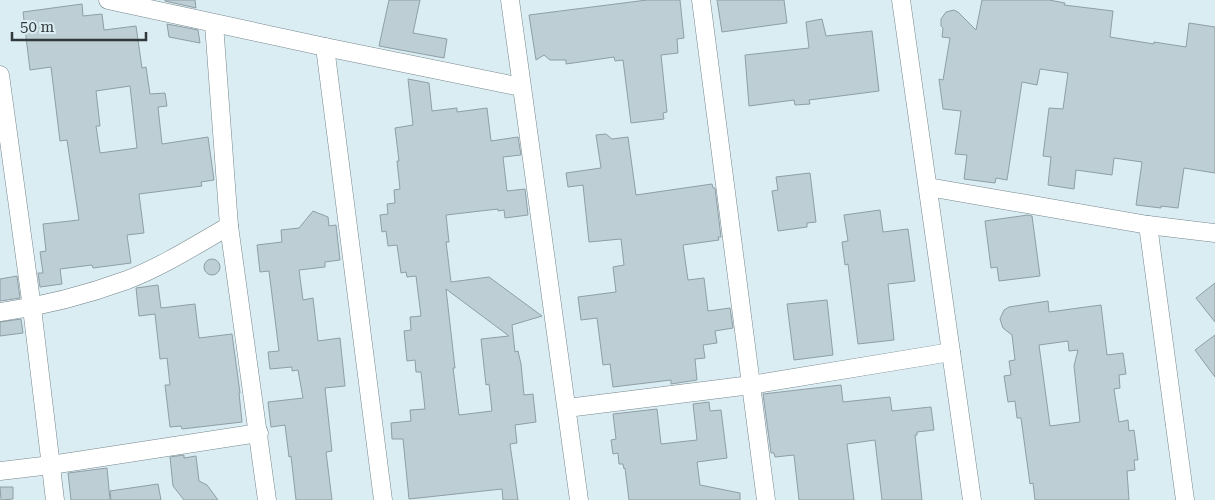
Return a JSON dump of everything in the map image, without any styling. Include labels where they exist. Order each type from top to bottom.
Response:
[{"type":"street","points":[[108,0],[214,24],[521,87]]},
{"type":"street","points":[[510,0],[579,500]]},
{"type":"street","points":[[701,0],[766,500]]},
{"type":"street","points":[[901,0],[972,500]]},
{"type":"street","points":[[214,24],[229,226],[267,500]]},
{"type":"street","points":[[326,47],[383,500]]},
{"type":"street","points":[[0,75],[32,308],[55,500]]},
{"type":"street","points":[[928,186],[1148,225],[1215,233]]},
{"type":"street","points":[[1148,225],[1185,500]]},
{"type":"street","points":[[0,312],[32,308],[127,280],[176,257],[229,226]]},
{"type":"street","points":[[567,408],[751,385],[951,352]]},
{"type":"street","points":[[0,471],[259,433]]},
{"type":"building","points":[[195,0],[196,8],[165,1]]},
{"type":"building","points":[[389,0],[420,0],[413,33],[447,39],[444,58],[379,46]]},
{"type":"building","points":[[647,0],[680,0],[684,38],[677,39],[678,53],[661,55],[667,112],[663,113],[664,119],[631,123],[623,60],[615,61],[614,57],[566,64],[566,60],[550,60],[544,55],[536,60],[529,15]]},
{"type":"building","points":[[717,0],[784,0],[787,23],[722,32]]},
{"type":"building","points":[[982,0],[1049,0],[1065,3],[1064,5],[1113,11],[1110,37],[1154,44],[1154,42],[1186,47],[1189,23],[1215,27],[1215,173],[1184,168],[1178,208],[1136,205],[1142,162],[1114,158],[1112,175],[1076,170],[1074,189],[1048,185],[1051,157],[1043,156],[1049,108],[1063,109],[1068,73],[1040,69],[1037,85],[1022,82],[1007,180],[996,178],[995,183],[964,179],[967,155],[955,154],[961,111],[943,109],[939,79],[943,80],[950,38],[942,37],[941,19],[946,12],[954,10],[976,30]]},
{"type":"building","points":[[82,4],[83,16],[102,14],[104,30],[136,26],[142,68],[146,67],[150,94],[165,93],[167,106],[158,107],[162,144],[208,137],[214,180],[201,182],[202,186],[139,194],[144,233],[127,235],[131,263],[93,268],[92,265],[60,269],[62,284],[40,287],[38,273],[43,273],[40,252],[46,251],[43,224],[79,220],[67,140],[60,141],[51,67],[30,70],[23,12]],"holes":[[[130,86],[137,148],[100,153],[96,126],[100,126],[96,91]]]},
{"type":"building","points":[[822,19],[826,36],[872,31],[879,91],[809,100],[810,104],[795,105],[794,100],[749,106],[745,55],[809,48],[806,22]]},
{"type":"building","points":[[167,24],[198,30],[200,43],[169,37]]},
{"type":"building","points":[[408,79],[429,83],[432,111],[457,108],[457,112],[487,108],[491,141],[518,137],[521,155],[503,157],[507,191],[525,189],[528,215],[505,218],[504,210],[498,211],[498,209],[446,215],[449,242],[446,242],[451,282],[489,277],[542,316],[512,325],[515,352],[518,351],[521,364],[524,395],[533,394],[536,422],[515,425],[517,443],[510,444],[518,500],[503,500],[502,489],[409,499],[403,439],[392,439],[391,423],[411,421],[410,410],[425,409],[421,372],[416,372],[415,360],[407,361],[404,331],[411,330],[410,317],[421,316],[416,276],[407,277],[406,272],[401,273],[397,245],[388,246],[386,231],[382,232],[380,215],[388,214],[387,204],[395,203],[394,190],[400,189],[395,128],[413,125]],"holes":[[[446,289],[509,336],[481,339],[486,385],[489,384],[492,411],[459,415]]]},
{"type":"building","points":[[606,134],[612,139],[628,137],[636,195],[712,184],[713,188],[715,188],[721,237],[718,237],[719,240],[683,245],[688,280],[704,278],[708,311],[730,308],[733,328],[715,331],[717,343],[703,345],[705,358],[695,359],[697,380],[671,384],[671,380],[613,387],[610,364],[603,365],[597,318],[581,320],[578,297],[616,292],[613,267],[624,265],[621,239],[589,242],[583,185],[568,187],[566,173],[601,168],[596,135]]},
{"type":"building","points":[[810,173],[816,222],[807,223],[807,227],[778,231],[772,191],[778,190],[776,177]]},
{"type":"building","points":[[880,210],[883,232],[908,229],[915,281],[888,284],[894,340],[858,344],[848,264],[845,265],[842,242],[848,241],[844,215]]},
{"type":"building","points":[[313,211],[328,217],[329,226],[336,225],[340,260],[325,262],[325,267],[299,270],[303,300],[313,298],[318,341],[340,338],[345,386],[325,388],[332,451],[326,452],[332,500],[296,500],[285,425],[271,427],[268,402],[303,398],[298,370],[292,371],[292,367],[270,369],[268,352],[279,351],[269,271],[260,272],[257,245],[282,242],[281,230],[299,228]]},
{"type":"building","points":[[1032,216],[1040,276],[999,281],[997,267],[991,268],[985,221]]},
{"type":"building","points":[[212,259],[218,261],[220,267],[218,273],[212,275],[206,273],[204,267],[206,261]]},
{"type":"building","points":[[17,276],[20,298],[0,301],[0,279]]},
{"type":"building","points":[[1215,283],[1215,322],[1196,298]]},
{"type":"building","points":[[158,285],[161,308],[195,304],[199,338],[232,334],[242,422],[182,429],[181,426],[170,427],[165,385],[170,385],[167,358],[160,359],[155,314],[139,316],[136,288]]},
{"type":"building","points":[[827,300],[833,355],[794,360],[787,304]]},
{"type":"building","points":[[1048,301],[1049,312],[1101,305],[1107,355],[1123,353],[1126,374],[1119,375],[1120,388],[1114,389],[1119,422],[1128,420],[1129,431],[1134,430],[1138,460],[1134,460],[1135,470],[1127,471],[1129,500],[1035,500],[1033,483],[1030,484],[1021,418],[1017,418],[1015,401],[1008,402],[1004,376],[1011,375],[1009,361],[1015,360],[1012,335],[1003,328],[1000,319],[1004,310],[1009,307]],"holes":[[[1068,341],[1069,351],[1078,350],[1074,366],[1080,422],[1050,426],[1039,345]]]},
{"type":"building","points":[[21,319],[23,333],[0,336],[0,322]]},
{"type":"building","points":[[1215,335],[1215,377],[1195,350]]},
{"type":"building","points":[[841,385],[843,402],[890,397],[892,411],[931,407],[934,430],[917,432],[917,435],[915,435],[922,500],[882,500],[875,440],[847,444],[854,500],[799,500],[794,455],[775,457],[774,453],[771,453],[763,394]]},
{"type":"building","points":[[709,402],[710,411],[721,410],[727,458],[697,462],[700,485],[740,493],[740,500],[629,500],[625,468],[623,464],[619,464],[618,453],[613,454],[611,440],[616,439],[613,414],[657,409],[661,444],[697,440],[693,404]]},
{"type":"building","points":[[184,455],[184,458],[196,456],[199,481],[207,485],[218,500],[184,500],[173,486],[170,457]]},
{"type":"building","points":[[107,468],[110,500],[71,500],[68,473]]},
{"type":"building","points":[[158,484],[161,500],[111,500],[110,491]]},
{"type":"building","points":[[0,487],[13,487],[13,499],[1,500]]}]
